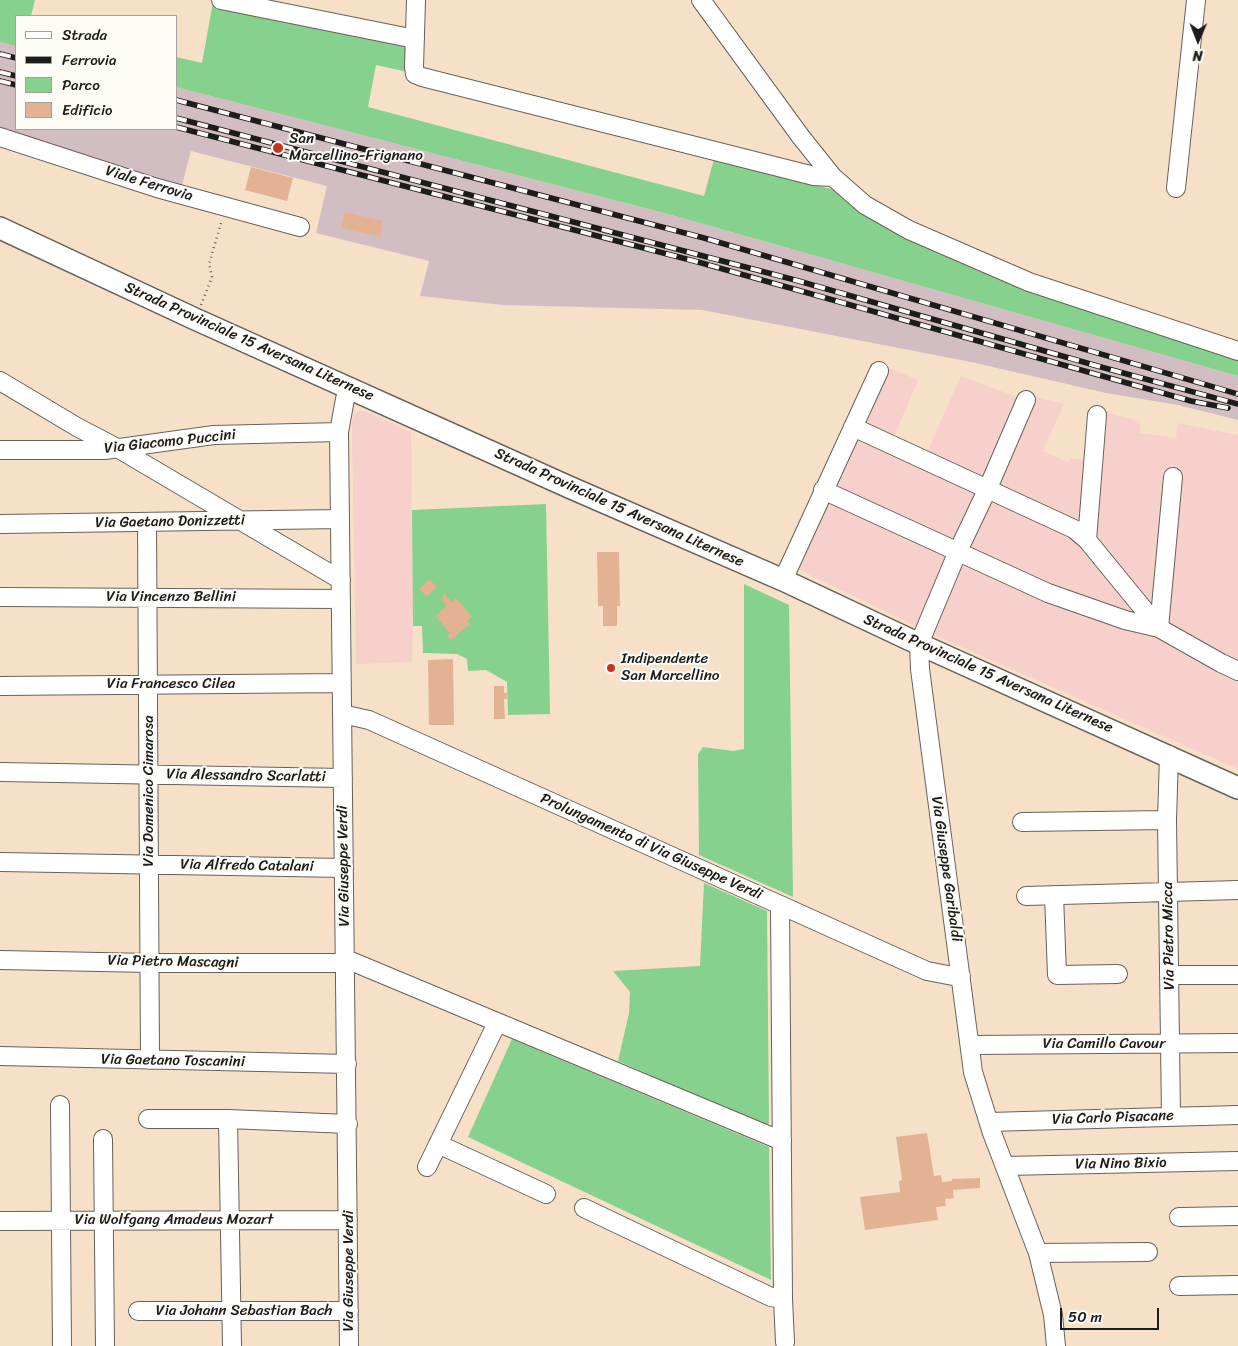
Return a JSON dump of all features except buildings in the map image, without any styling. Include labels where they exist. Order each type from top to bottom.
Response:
[{"type":"main road","name":"Strada Provinciale 15 Aversana Liternese","points":[[0,228],[195,319],[569,487],[783,580],[919,644],[1238,788]]},
{"type":"street","points":[[221,0],[415,39]]},
{"type":"street","points":[[416,0],[415,74],[422,77],[814,176],[833,178]]},
{"type":"street","points":[[701,0],[833,178],[865,204],[909,230],[1029,282],[1238,351]]},
{"type":"street","points":[[1176,188],[1196,0]]},
{"type":"street","name":"Viale Ferrovia","points":[[0,137],[157,188],[300,227]]},
{"type":"street","points":[[783,580],[879,371]]},
{"type":"street","points":[[0,382],[119,449],[341,580]]},
{"type":"street","name":"Via Giuseppe Verdi","points":[[349,387],[339,432],[350,1346]]},
{"type":"street","name":"Via Giuseppe Garibaldi","points":[[1026,400],[958,551],[919,644],[920,668],[974,1072],[1004,1166],[1038,1253],[1053,1315],[1056,1346]]},
{"type":"street","points":[[1087,540],[1097,415]]},
{"type":"street","points":[[853,427],[1074,529],[1087,540],[1159,628]]},
{"type":"street","name":"Via Giacomo Puccini","points":[[0,450],[119,449],[214,434],[339,432]]},
{"type":"street","points":[[1159,628],[1173,477]]},
{"type":"street","points":[[823,490],[1048,593],[1125,620],[1159,628],[1238,671]]},
{"type":"street","name":"Via Gaetano Donizzetti","points":[[0,524],[340,519]]},
{"type":"street","name":"Via Domenico Cimarosa","points":[[147,522],[150,1060]]},
{"type":"street","name":"Via Vincenzo Bellini","points":[[0,597],[341,599]]},
{"type":"street","name":"Via Francesco Cilea","points":[[0,686],[342,683]]},
{"type":"street","name":"Prolungamento di Via Giuseppe Verdi","points":[[342,714],[369,720],[927,971],[961,976]]},
{"type":"street","name":"Via Pietro Micca","points":[[1169,756],[1167,820],[1171,1116]]},
{"type":"street","name":"Via Alessandro Scarlatti","points":[[0,772],[343,778]]},
{"type":"street","points":[[1022,822],[1167,820]]},
{"type":"street","name":"Via Alfredo Catalani","points":[[0,862],[344,868]]},
{"type":"street","points":[[1026,896],[1238,890]]},
{"type":"street","points":[[1054,895],[1057,975],[1118,974]]},
{"type":"street","points":[[780,905],[783,1299],[785,1342]]},
{"type":"street","name":"Via Pietro Mascagni","points":[[0,960],[150,963],[346,961]]},
{"type":"street","points":[[346,961],[782,1141]]},
{"type":"street","points":[[1169,975],[1238,975]]},
{"type":"street","points":[[427,1167],[497,1023]]},
{"type":"street","name":"Via Camillo Cavour","points":[[970,1045],[1238,1042]]},
{"type":"street","name":"Via Gaetano Toscanini","points":[[0,1056],[347,1064]]},
{"type":"street","points":[[60,1104],[62,1346]]},
{"type":"street","name":"Via Carlo Pisacane","points":[[989,1122],[1238,1115]]},
{"type":"street","points":[[148,1119],[228,1119],[348,1124]]},
{"type":"street","points":[[228,1119],[232,1346]]},
{"type":"street","points":[[103,1139],[105,1346]]},
{"type":"street","points":[[438,1144],[546,1194]]},
{"type":"street","name":"Via Nino Bixio","points":[[1004,1166],[1238,1161]]},
{"type":"street","points":[[584,1208],[771,1297],[783,1299]]},
{"type":"street","points":[[1179,1217],[1238,1216]]},
{"type":"street","name":"Via Wolfgang Amadeus Mozart","points":[[0,1221],[348,1220]]},
{"type":"street","points":[[1038,1253],[1148,1252]]},
{"type":"street","points":[[1179,1286],[1238,1285]]},
{"type":"street","name":"Via Johann Sebastian Bach","points":[[138,1311],[349,1311]]},
{"type":"path","points":[[195,319],[212,277],[209,264],[226,206]]},
{"type":"shaded area","points":[[0,42],[15,46],[15,130],[178,130],[178,88],[668,214],[1238,376],[1238,420],[1178,405],[1106,393],[971,362],[702,310],[502,305],[420,296],[429,261],[316,233],[327,186],[191,151],[181,189],[0,131]]},
{"type":"shaded area","points":[[884,366],[918,380],[894,437],[927,452],[961,376],[1022,399],[1025,394],[1064,404],[1043,451],[1068,463],[1070,458],[1087,460],[1092,409],[1140,421],[1140,433],[1176,438],[1178,423],[1238,435],[1238,769],[934,635],[795,568]]},
{"type":"shaded area","points":[[359,411],[365,411],[411,432],[412,662],[356,664],[352,420]]},
{"type":"green space","points":[[0,0],[35,0],[31,15],[15,15],[15,46],[0,42]]},
{"type":"green space","points":[[213,2],[408,42],[408,72],[376,65],[368,107],[704,196],[714,159],[839,191],[1074,305],[1238,360],[1238,376],[668,214],[178,88],[178,57],[202,63]]},
{"type":"green space","points":[[546,504],[550,714],[508,715],[507,682],[486,670],[468,671],[467,659],[457,654],[423,653],[422,626],[413,626],[412,510]]},
{"type":"green space","points":[[744,584],[789,605],[793,897],[699,855],[698,754],[703,747],[733,751],[744,749]]},
{"type":"green space","points":[[704,883],[767,911],[769,1123],[765,1126],[618,1061],[629,1013],[630,992],[613,971],[700,966]]},
{"type":"green space","points":[[512,1039],[769,1147],[771,1280],[468,1137]]},
{"type":"railway","points":[[0,54],[15,58]]},
{"type":"railway","points":[[0,72],[15,76]]},
{"type":"railway","points":[[0,81],[15,85]]},
{"type":"railway","points":[[178,101],[704,238],[1238,394]]},
{"type":"railway","points":[[178,119],[795,280],[1238,404]]},
{"type":"railway","points":[[178,128],[698,262],[1191,401],[1228,408]]},
{"type":"place","name":"San Marcellino-Frignano","points":[[278,148]]},
{"type":"place","name":"Indipendente San Marcellino","points":[[611,668]]}]
